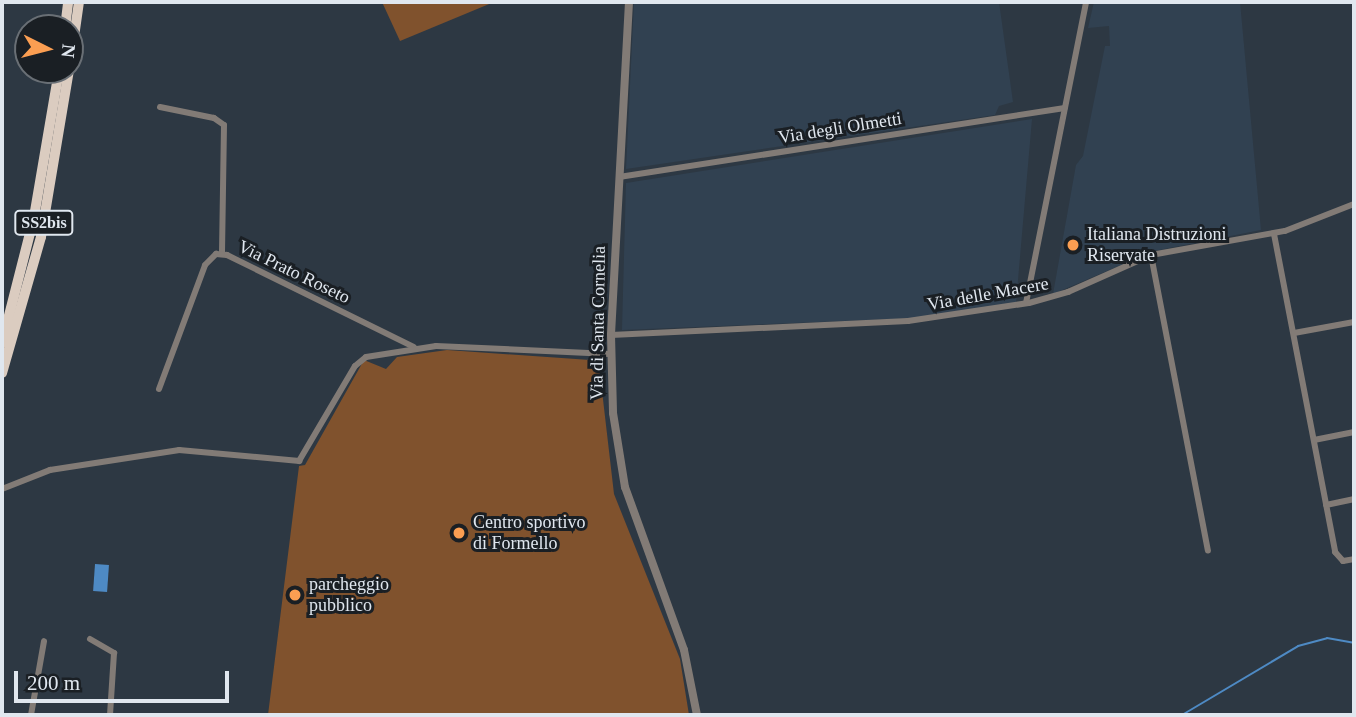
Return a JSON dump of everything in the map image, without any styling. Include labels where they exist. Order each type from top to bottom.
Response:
[{"type":"highway","name":"SS2bis","points":[[2,343],[34,217],[57,84]]},
{"type":"highway","name":"SS2bis","points":[[2,373],[41,237],[67,84]]},
{"type":"street","name":"Via di Santa Cornelia","points":[[629,2],[610,354],[614,423],[625,487],[684,650],[697,715]]},
{"type":"street","points":[[1026,303],[1086,2]]},
{"type":"street","points":[[160,107],[214,118],[225,128],[222,254]]},
{"type":"street","name":"Via degli Olmetti","points":[[619,177],[1065,108]]},
{"type":"street","name":"Via delle Macere","points":[[611,335],[908,321],[1026,303],[1068,292],[1151,255],[1274,234],[1354,204]]},
{"type":"street","points":[[1274,234],[1336,555],[1343,561],[1354,559]]},
{"type":"street","name":"Via Prato Roseto","points":[[159,389],[205,265],[210,257],[222,254],[416,348]]},
{"type":"street","points":[[1151,255],[1208,551]]},
{"type":"street","points":[[1294,333],[1354,322]]},
{"type":"street","name":"Via Prato Roseto","points":[[2,489],[50,470],[179,450],[299,461],[356,364],[373,356],[416,348],[610,354]]},
{"type":"street","points":[[1314,440],[1354,432]]},
{"type":"street","points":[[1326,505],[1354,499]]},
{"type":"street","points":[[90,639],[114,653],[110,715]]},
{"type":"street","points":[[31,715],[44,641]]},
{"type":"shaded area","points":[[382,2],[494,2],[400,41]]},
{"type":"shaded area","points":[[634,2],[999,2],[1013,102],[999,106],[995,115],[626,169]]},
{"type":"shaded area","points":[[1094,2],[1240,2],[1261,230],[1154,251],[1053,294],[1076,165],[1083,156],[1105,46],[1110,46],[1109,26],[1088,28]]},
{"type":"shaded area","points":[[1032,119],[1016,303],[920,318],[622,330],[626,183]]},
{"type":"shaded area","name":"Centro sportivo di Formello","points":[[447,350],[590,360],[599,365],[614,494],[680,659],[689,715],[268,715],[299,466],[305,465],[364,360],[386,369],[397,357]]},
{"type":"water","points":[[95,564],[109,565],[107,592],[93,591]]},
{"type":"waterway","points":[[1182,715],[1298,646],[1327,638],[1354,643]]},
{"type":"place","name":"Italiana Distruzioni Riservate","points":[[1073,245]]},
{"type":"place","name":"Centro sportivo di Formello","points":[[459,533]]},
{"type":"place","name":"parcheggio pubblico","points":[[295,595]]}]
